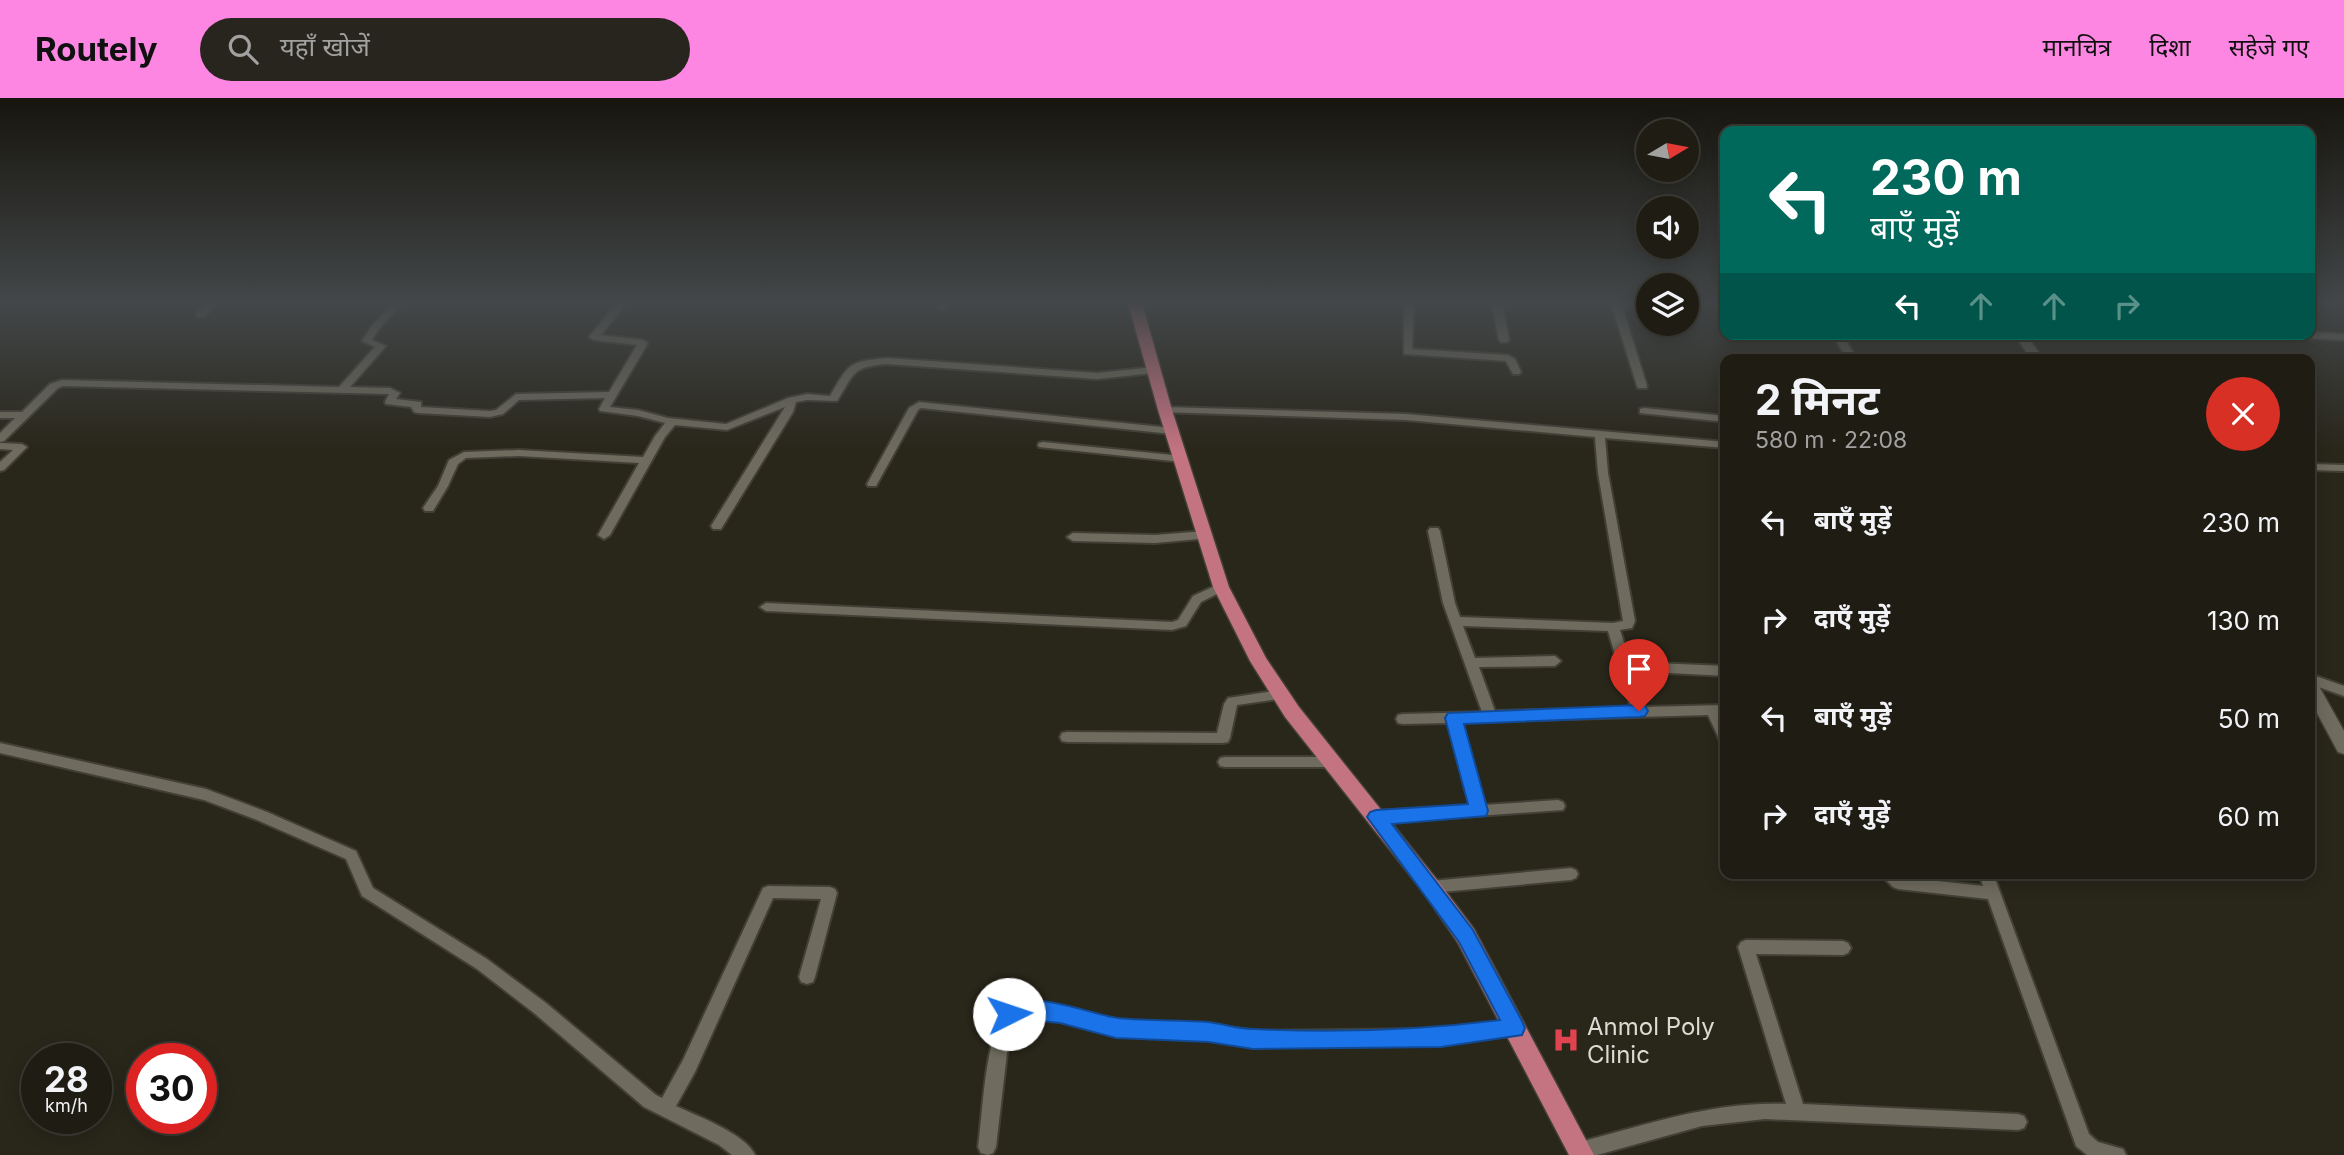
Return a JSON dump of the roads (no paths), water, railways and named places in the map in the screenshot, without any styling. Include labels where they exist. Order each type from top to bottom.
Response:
[{"type":"main road","points":[[1149,352],[1222,587],[1259,661],[1280,695],[1432,887],[1466,936],[1581,1153]]},
{"type":"street","points":[[342,390],[375,352]]},
{"type":"street","points":[[638,352],[605,407],[606,410],[638,413],[672,422],[727,427],[792,400],[807,397],[833,399],[852,368],[864,363],[887,361],[1097,376],[1154,370]]},
{"type":"street","points":[[1412,352],[1508,358],[1516,372]]},
{"type":"street","points":[[1631,352],[1642,386]]},
{"type":"street","points":[[0,439],[54,386],[62,383],[393,392],[390,402],[417,404],[418,410],[490,414],[499,412],[516,397],[614,395]]},
{"type":"street","points":[[717,526],[788,412],[792,400]]},
{"type":"street","points":[[872,484],[914,408],[919,405],[1172,431]]},
{"type":"street","points":[[1165,410],[1406,417],[1720,444]]},
{"type":"street","points":[[1644,411],[1720,418]]},
{"type":"street","points":[[0,415],[22,415]]},
{"type":"street","points":[[604,535],[646,460],[672,422]]},
{"type":"street","points":[[1455,621],[1613,627],[1628,625],[1603,473],[1600,434]]},
{"type":"street","points":[[1043,445],[1182,459]]},
{"type":"street","points":[[0,446],[22,447],[0,468]]},
{"type":"street","points":[[429,508],[443,486],[453,462],[464,455],[520,453],[646,460]]},
{"type":"street","points":[[2315,467],[2344,468]]},
{"type":"street","points":[[1434,531],[1455,621],[1490,716]]},
{"type":"street","points":[[1073,537],[1155,540],[1206,536]]},
{"type":"street","points":[[766,607],[1172,626],[1182,624],[1197,599],[1222,587]]},
{"type":"street","points":[[1613,627],[1639,711]]},
{"type":"street","points":[[1470,663],[1555,662]]},
{"type":"street","points":[[1625,666],[1720,671]]},
{"type":"street","points":[[2315,681],[2344,691]]},
{"type":"street","points":[[2315,694],[2344,747]]},
{"type":"street","points":[[1068,737],[1223,738],[1230,704],[1233,701],[1280,695]]},
{"type":"street","points":[[1403,719],[1719,710]]},
{"type":"street","points":[[1454,718],[1479,811]]},
{"type":"street","points":[[0,748],[206,795],[351,855],[367,892],[482,964],[540,1008],[650,1101],[726,1139],[747,1155]]},
{"type":"street","points":[[1225,762],[1334,762]]},
{"type":"street","points":[[1376,817],[1558,806]]},
{"type":"street","points":[[1432,887],[1570,874]]},
{"type":"street","points":[[1893,879],[1898,883],[1910,885],[1994,893]]},
{"type":"street","points":[[1988,879],[2082,1140],[2094,1150],[2117,1155]]},
{"type":"street","points":[[665,1110],[695,1054],[768,892],[830,892],[807,977]]},
{"type":"street","points":[[1797,1111],[1746,947],[1843,948]]},
{"type":"street","points":[[987,1147],[1002,1046],[1009,1014],[1013,1009],[1068,1014],[1116,1028],[1209,1032],[1253,1039],[1441,1037],[1515,1028]]},
{"type":"street","points":[[1581,1153],[1702,1118],[1751,1112],[1797,1111],[2018,1122]]},
{"type":"place","name":"Anmol Poly Clinic","points":[[1566,1040]]}]
